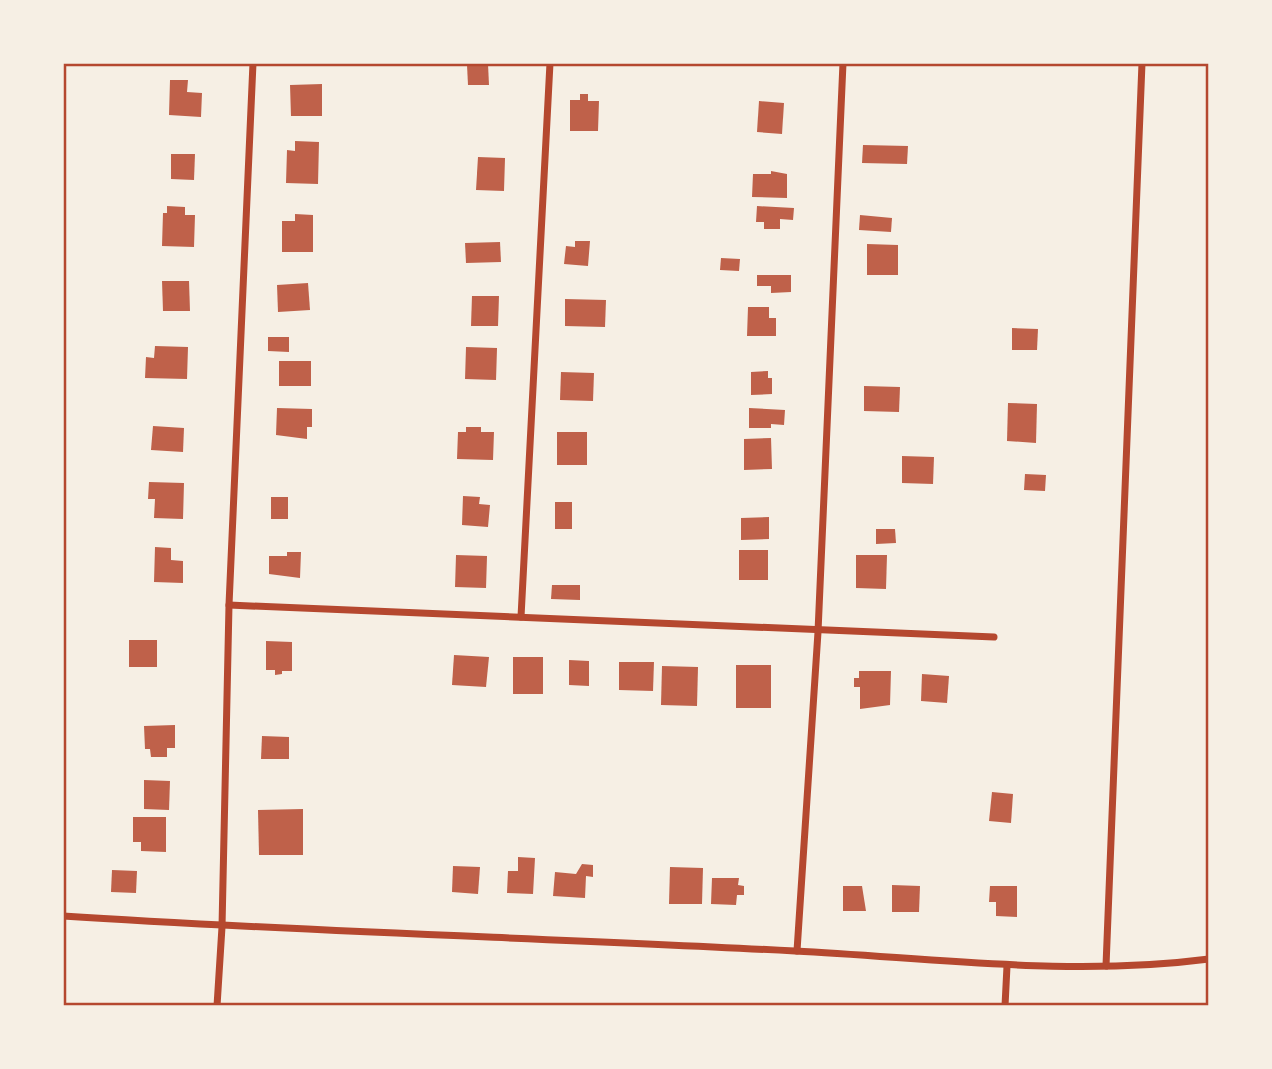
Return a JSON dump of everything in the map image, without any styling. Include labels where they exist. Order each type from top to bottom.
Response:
[{"type":"street","points":[[217,1006],[222,927],[229,605],[253,63]]},
{"type":"street","points":[[521,617],[550,63]]},
{"type":"street","points":[[797,951],[818,632],[843,63]]},
{"type":"street","points":[[1106,966],[1142,63]]},
{"type":"street","points":[[229,605],[818,632],[994,637]]},
{"type":"street","points":[[63,916],[222,927],[797,951],[1007,966],[1106,966],[1209,959]]},
{"type":"street","points":[[1005,1006],[1007,966]]},
{"type":"building","points":[[488,64],[489,85],[468,85],[467,65]]},
{"type":"building","points":[[170,80],[188,80],[187,92],[202,93],[201,117],[169,115]]},
{"type":"building","points":[[322,84],[322,116],[291,116],[290,85]]},
{"type":"building","points":[[580,94],[588,94],[588,101],[599,101],[598,131],[570,131],[570,100],[580,100]]},
{"type":"building","points":[[759,101],[784,103],[782,134],[757,132]]},
{"type":"building","points":[[295,141],[319,142],[318,184],[286,183],[287,150],[295,151]]},
{"type":"building","points":[[863,145],[908,146],[907,164],[862,163]]},
{"type":"building","points":[[171,154],[195,154],[194,180],[171,179]]},
{"type":"building","points":[[478,157],[505,158],[504,191],[476,190]]},
{"type":"building","points":[[771,171],[787,174],[787,198],[752,197],[753,174],[771,174]]},
{"type":"building","points":[[167,206],[185,207],[185,215],[195,215],[194,247],[162,246],[163,213],[167,213]]},
{"type":"building","points":[[757,206],[794,208],[793,220],[780,219],[780,229],[764,229],[764,222],[756,222]]},
{"type":"building","points":[[295,214],[313,215],[313,252],[282,252],[282,221],[295,221]]},
{"type":"building","points":[[860,215],[892,218],[891,232],[859,230]]},
{"type":"building","points":[[575,241],[590,241],[588,266],[564,264],[566,246],[575,247]]},
{"type":"building","points":[[500,242],[501,262],[466,263],[465,243]]},
{"type":"building","points":[[867,244],[898,245],[898,275],[867,275]]},
{"type":"building","points":[[721,258],[740,259],[739,271],[720,270]]},
{"type":"building","points":[[757,275],[791,275],[791,292],[771,293],[771,286],[757,286]]},
{"type":"building","points":[[162,281],[189,281],[190,311],[163,311]]},
{"type":"building","points":[[308,283],[310,310],[278,312],[277,285]]},
{"type":"building","points":[[472,296],[499,296],[498,326],[471,326]]},
{"type":"building","points":[[565,299],[606,300],[605,327],[565,326]]},
{"type":"building","points":[[748,307],[769,307],[769,318],[776,318],[776,336],[747,336]]},
{"type":"building","points":[[1012,328],[1038,329],[1037,350],[1012,350]]},
{"type":"building","points":[[268,337],[289,337],[289,352],[268,351]]},
{"type":"building","points":[[155,346],[188,347],[187,379],[145,378],[146,357],[154,358]]},
{"type":"building","points":[[466,347],[497,348],[496,380],[465,379]]},
{"type":"building","points":[[279,361],[311,361],[311,386],[279,386]]},
{"type":"building","points":[[768,371],[768,378],[772,378],[772,394],[751,395],[751,372]]},
{"type":"building","points":[[561,372],[594,373],[593,401],[560,400]]},
{"type":"building","points":[[864,386],[900,387],[899,412],[864,411]]},
{"type":"building","points":[[1008,403],[1037,404],[1036,443],[1007,441]]},
{"type":"building","points":[[277,408],[312,409],[312,427],[307,427],[307,439],[276,435]]},
{"type":"building","points":[[749,408],[785,410],[784,425],[771,424],[771,428],[749,428]]},
{"type":"building","points":[[153,426],[184,428],[183,452],[151,450]]},
{"type":"building","points":[[466,427],[481,427],[481,432],[494,432],[493,460],[457,459],[458,432],[466,432]]},
{"type":"building","points":[[557,432],[587,432],[587,465],[557,465]]},
{"type":"building","points":[[771,438],[772,469],[744,470],[744,439]]},
{"type":"building","points":[[902,456],[934,457],[933,484],[902,483]]},
{"type":"building","points":[[1025,474],[1046,475],[1045,491],[1024,490]]},
{"type":"building","points":[[149,482],[184,483],[183,519],[154,518],[155,499],[148,499]]},
{"type":"building","points":[[463,496],[480,497],[479,504],[490,505],[488,527],[462,525]]},
{"type":"building","points":[[271,497],[288,497],[288,519],[271,519]]},
{"type":"building","points":[[555,502],[572,502],[572,529],[555,529]]},
{"type":"building","points":[[769,517],[769,539],[741,540],[741,518]]},
{"type":"building","points":[[876,529],[895,529],[896,543],[876,544]]},
{"type":"building","points":[[155,547],[171,548],[171,560],[183,561],[183,583],[154,582]]},
{"type":"building","points":[[739,550],[768,550],[768,580],[739,580]]},
{"type":"building","points":[[287,552],[301,552],[300,578],[269,574],[269,556],[287,556]]},
{"type":"building","points":[[456,555],[487,556],[486,588],[455,587]]},
{"type":"building","points":[[856,555],[887,555],[886,589],[856,588]]},
{"type":"building","points":[[552,585],[580,585],[580,600],[551,599]]},
{"type":"building","points":[[129,640],[157,640],[157,667],[129,667]]},
{"type":"building","points":[[266,641],[292,642],[292,671],[282,671],[282,674],[275,675],[275,670],[266,670]]},
{"type":"building","points":[[454,655],[489,657],[486,687],[452,685]]},
{"type":"building","points":[[513,657],[543,657],[543,694],[513,694]]},
{"type":"building","points":[[569,660],[589,661],[589,686],[569,685]]},
{"type":"building","points":[[619,662],[654,662],[653,691],[619,690]]},
{"type":"building","points":[[736,665],[771,665],[771,708],[736,708]]},
{"type":"building","points":[[662,666],[698,667],[697,706],[661,705]]},
{"type":"building","points":[[859,671],[891,671],[890,705],[860,709],[860,687],[854,687],[854,678],[859,678]]},
{"type":"building","points":[[922,674],[949,676],[947,703],[921,701]]},
{"type":"building","points":[[175,725],[175,748],[167,748],[167,757],[151,757],[150,749],[145,749],[144,726]]},
{"type":"building","points":[[262,736],[289,737],[289,759],[261,759]]},
{"type":"building","points":[[144,780],[170,781],[169,810],[144,809]]},
{"type":"building","points":[[992,792],[1013,794],[1011,823],[989,821]]},
{"type":"building","points":[[303,809],[303,855],[259,855],[258,810]]},
{"type":"building","points":[[133,817],[166,817],[166,852],[141,851],[141,842],[133,842]]},
{"type":"building","points":[[518,857],[535,858],[533,894],[507,893],[508,871],[518,871]]},
{"type":"building","points":[[582,864],[593,865],[593,877],[586,876],[585,898],[553,896],[555,872],[576,874]]},
{"type":"building","points":[[453,866],[480,867],[478,894],[452,892]]},
{"type":"building","points":[[670,867],[703,868],[702,904],[669,904]]},
{"type":"building","points":[[112,870],[137,871],[136,893],[111,892]]},
{"type":"building","points":[[712,878],[739,878],[738,885],[744,886],[744,895],[737,895],[736,905],[711,904]]},
{"type":"building","points":[[892,885],[920,886],[919,912],[892,912]]},
{"type":"building","points":[[843,886],[862,886],[866,911],[843,911]]},
{"type":"building","points":[[990,886],[1017,886],[1017,917],[996,916],[996,902],[989,902]]}]
